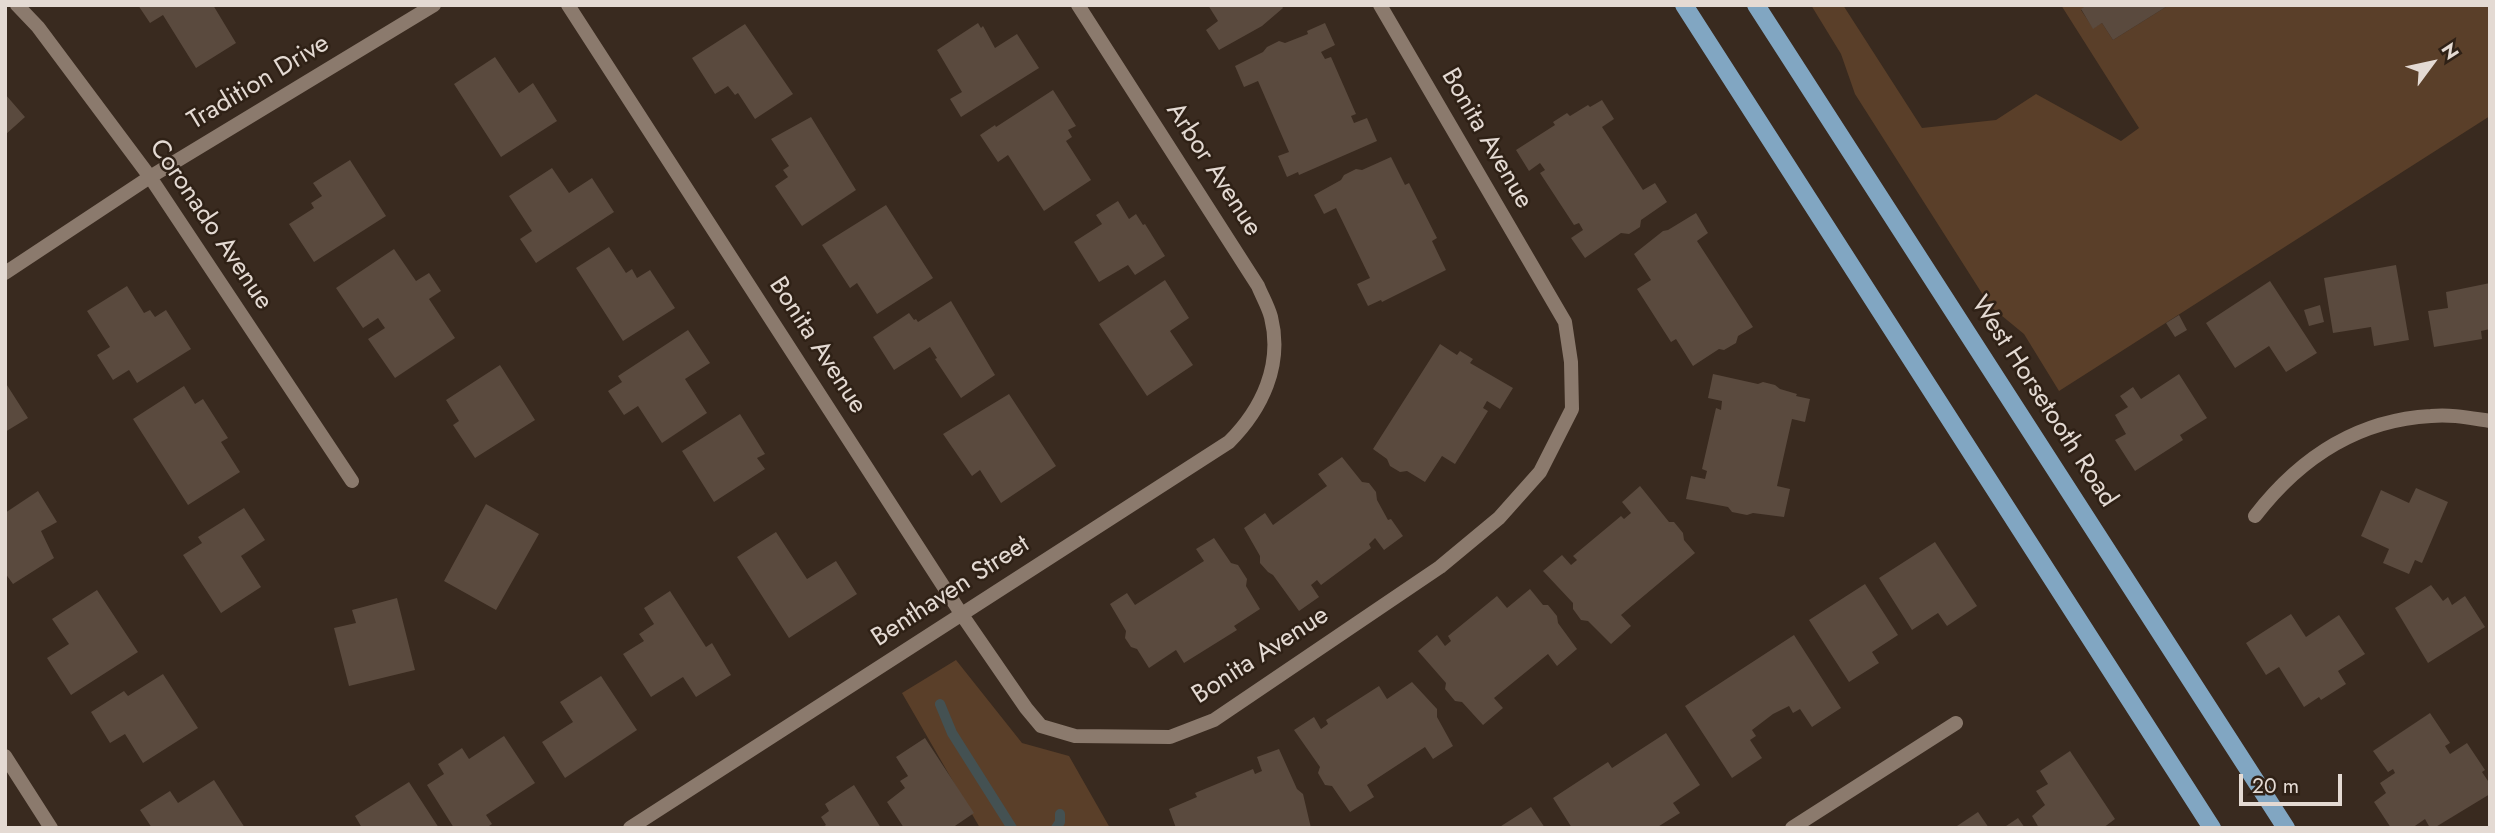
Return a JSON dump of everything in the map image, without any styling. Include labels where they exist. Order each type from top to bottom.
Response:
[{"type":"main road","points":[[1684,5],[2212,828]]},
{"type":"main road","name":"West Horsetooth Road","points":[[1756,5],[2286,828]]},
{"type":"street","name":"Coronado Avenue","points":[[17,5],[38,27],[150,177],[352,481]]},
{"type":"street","name":"Tradition Drive","points":[[5,273],[150,177],[434,5]]},
{"type":"street","name":"Bonita Avenue","points":[[568,5],[962,614],[1026,708],[1041,726],[1075,736],[1170,737],[1214,720],[1440,567],[1499,518],[1540,472],[1572,409],[1571,362],[1565,322],[1380,5]]},
{"type":"street","name":"Arbor Avenue","points":[[1079,5],[1258,286],[1270,316],[1274,341],[1271,373]]},
{"type":"street","name":"Benthaven Street","points":[[630,828],[1229,442],[1247,424],[1261,403],[1271,373]]},
{"type":"street","points":[[2255,516],[2276,489],[2305,462],[2346,438],[2383,424],[2429,416],[2490,421]]},
{"type":"street","points":[[1792,828],[1956,723]]},
{"type":"street","points":[[5,756],[51,828]]},
{"type":"shaded area","points":[[1811,5],[1843,5],[1922,128],[1996,120],[2036,94],[2121,141],[2139,128],[2061,5],[2087,5],[2081,10],[2093,28],[2102,23],[2113,40],[2169,5],[2490,5],[2490,116],[2059,391],[2024,334],[1990,306],[1855,94],[1841,54]]},
{"type":"shaded area","points":[[956,660],[1022,743],[1069,756],[1110,828],[980,828],[902,693]]},
{"type":"building","points":[[138,5],[213,5],[236,43],[196,68],[163,15],[150,23]]},
{"type":"building","points":[[1208,5],[1281,5],[1283,8],[1262,26],[1219,50],[1206,30],[1218,21]]},
{"type":"building","points":[[2087,5],[2169,5],[2113,40],[2102,23],[2093,29],[2081,9]]},
{"type":"building","points":[[978,23],[981,28],[983,26],[995,48],[1017,34],[1039,68],[961,117],[950,99],[962,92],[937,50]]},
{"type":"building","points":[[1325,23],[1335,45],[1321,52],[1325,59],[1331,57],[1356,114],[1351,116],[1354,123],[1367,118],[1377,141],[1299,175],[1298,172],[1287,177],[1278,156],[1289,152],[1258,81],[1244,87],[1235,66],[1279,41],[1285,43],[1308,34],[1307,31]]},
{"type":"building","points":[[745,24],[793,94],[755,119],[738,93],[735,95],[728,86],[715,94],[692,58]]},
{"type":"building","points":[[495,57],[519,93],[533,83],[557,121],[501,157],[454,84]]},
{"type":"building","points":[[1053,90],[1076,126],[1068,130],[1072,137],[1066,141],[1091,180],[1044,211],[1008,155],[998,162],[980,135]]},
{"type":"building","points":[[5,94],[25,117],[5,135]]},
{"type":"building","points":[[1602,100],[1614,119],[1602,127],[1643,190],[1655,183],[1667,202],[1641,220],[1640,227],[1629,234],[1621,233],[1585,258],[1571,238],[1583,230],[1579,223],[1574,225],[1540,173],[1545,170],[1540,163],[1529,171],[1516,150],[1555,125],[1553,122],[1567,113],[1570,116]]},
{"type":"building","points":[[811,117],[856,190],[802,226],[775,186],[788,177],[783,170],[789,166],[771,139]]},
{"type":"building","points":[[1391,157],[1405,185],[1409,183],[1437,238],[1432,241],[1446,270],[1382,302],[1381,300],[1368,306],[1357,284],[1370,278],[1336,208],[1324,214],[1314,195],[1356,169],[1362,170]]},
{"type":"building","points":[[350,160],[386,216],[314,262],[289,224],[314,208],[311,203],[322,196],[313,183]]},
{"type":"building","points":[[552,168],[569,193],[592,178],[614,212],[536,263],[520,239],[532,231],[509,196]]},
{"type":"building","points":[[1118,201],[1129,219],[1136,214],[1143,225],[1145,224],[1165,256],[1135,275],[1128,265],[1099,282],[1074,242],[1102,224],[1096,215]]},
{"type":"building","points":[[886,205],[933,278],[877,314],[857,283],[850,288],[822,245]]},
{"type":"building","points":[[1696,213],[1708,233],[1697,241],[1753,327],[1738,336],[1736,343],[1724,350],[1719,349],[1693,366],[1676,339],[1671,342],[1637,289],[1651,280],[1634,254],[1663,231]]},
{"type":"building","points":[[609,247],[626,273],[632,269],[637,278],[650,270],[675,308],[623,341],[576,268]]},
{"type":"building","points":[[394,249],[416,281],[429,273],[441,291],[429,299],[455,338],[395,378],[368,339],[385,328],[378,318],[363,328],[336,288]]},
{"type":"building","points":[[2396,265],[2409,340],[2374,346],[2371,327],[2333,333],[2324,278]]},
{"type":"building","points":[[1165,280],[1189,318],[1170,331],[1193,365],[1147,396],[1099,324]]},
{"type":"building","points":[[2270,281],[2317,353],[2286,372],[2269,346],[2235,368],[2206,323]]},
{"type":"building","points":[[2490,283],[2490,329],[2481,331],[2482,339],[2434,347],[2428,311],[2448,308],[2446,292]]},
{"type":"building","points":[[127,286],[144,313],[150,310],[155,317],[166,310],[191,349],[137,383],[129,370],[113,380],[97,355],[110,347],[87,311]]},
{"type":"building","points":[[951,301],[995,375],[961,398],[930,347],[894,370],[873,337],[909,313],[918,322]]},
{"type":"building","points":[[2320,305],[2324,322],[2309,326],[2304,310]]},
{"type":"building","points":[[2179,315],[2187,330],[2175,337],[2166,323]]},
{"type":"building","points":[[688,330],[710,363],[685,379],[707,413],[662,443],[638,406],[624,415],[608,391],[622,382],[618,376]]},
{"type":"building","points":[[1440,344],[1457,355],[1460,351],[1473,359],[1470,363],[1513,388],[1500,409],[1487,401],[1483,408],[1488,411],[1455,464],[1442,456],[1425,482],[1407,471],[1400,472],[1390,466],[1387,459],[1373,449]]},
{"type":"building","points":[[500,365],[535,420],[475,458],[453,425],[459,421],[446,400]]},
{"type":"building","points":[[1713,374],[1775,385],[1797,394],[1796,396],[1810,399],[1805,422],[1792,419],[1777,486],[1790,489],[1784,517],[1753,513],[1747,515],[1732,512],[1728,507],[1686,499],[1691,476],[1705,479],[1707,471],[1702,469],[1716,408],[1721,410],[1722,401],[1708,398]]},
{"type":"building","points":[[2179,374],[2207,418],[2180,435],[2183,440],[2135,471],[2115,440],[2126,434],[2115,415],[2128,407],[2120,396],[2133,387],[2141,399]]},
{"type":"building","points":[[5,382],[28,418],[5,432]]},
{"type":"building","points":[[184,386],[195,404],[203,399],[228,438],[221,442],[240,472],[188,505],[133,419]]},
{"type":"building","points":[[1009,394],[1056,466],[1001,503],[980,470],[972,476],[943,434]]},
{"type":"building","points":[[740,414],[765,454],[757,458],[765,469],[714,502],[682,451]]},
{"type":"building","points":[[1342,457],[1362,482],[1369,483],[1376,492],[1377,500],[1388,520],[1391,519],[1403,536],[1384,550],[1375,538],[1369,544],[1371,548],[1321,585],[1317,580],[1311,585],[1319,597],[1299,611],[1273,575],[1260,563],[1260,556],[1244,528],[1265,513],[1273,525],[1327,486],[1318,474]]},
{"type":"building","points":[[1640,486],[1669,522],[1674,522],[1695,553],[1621,615],[1631,626],[1611,644],[1588,621],[1581,620],[1573,609],[1573,603],[1543,571],[1562,555],[1571,565],[1577,560],[1573,556],[1621,516],[1624,519],[1631,513],[1622,502]]},
{"type":"building","points":[[2416,488],[2448,502],[2422,563],[2415,560],[2409,574],[2383,563],[2389,549],[2361,536],[2381,490],[2409,503]]},
{"type":"building","points":[[38,491],[57,522],[41,531],[54,558],[13,584],[5,573],[5,513]]},
{"type":"building","points":[[486,504],[539,534],[496,610],[444,581]]},
{"type":"building","points":[[244,508],[265,540],[241,556],[261,587],[221,613],[183,555],[202,543],[198,537]]},
{"type":"building","points":[[776,532],[807,579],[836,561],[857,594],[789,638],[737,557]]},
{"type":"building","points":[[1214,538],[1231,563],[1238,565],[1247,579],[1246,586],[1260,609],[1234,626],[1237,630],[1184,663],[1176,650],[1149,668],[1137,649],[1131,647],[1125,638],[1126,631],[1110,604],[1127,593],[1135,605],[1204,561],[1196,549]]},
{"type":"building","points":[[1935,542],[1977,606],[1947,626],[1938,613],[1912,630],[1879,578]]},
{"type":"building","points":[[1865,584],[1898,635],[1872,652],[1879,663],[1849,682],[1809,620]]},
{"type":"building","points":[[2431,585],[2443,601],[2448,597],[2452,605],[2465,596],[2485,627],[2428,663],[2395,608]]},
{"type":"building","points":[[1530,589],[1543,605],[1548,605],[1557,616],[1558,623],[1577,649],[1557,666],[1548,654],[1494,698],[1503,708],[1483,725],[1462,702],[1455,701],[1445,689],[1446,683],[1418,651],[1437,635],[1445,646],[1451,641],[1448,636],[1497,596],[1507,608]]},
{"type":"building","points":[[97,590],[138,652],[71,695],[47,658],[69,644],[52,619]]},
{"type":"building","points":[[670,591],[706,647],[712,643],[731,675],[696,697],[683,677],[651,697],[623,654],[644,641],[639,634],[654,624],[644,608]]},
{"type":"building","points":[[397,598],[415,670],[349,686],[334,628],[356,623],[352,610]]},
{"type":"building","points":[[2291,614],[2306,637],[2339,615],[2365,654],[2338,671],[2346,684],[2304,707],[2279,667],[2266,675],[2246,643]]},
{"type":"building","points":[[1794,635],[1841,708],[1812,727],[1800,709],[1793,713],[1789,706],[1773,714],[1752,730],[1756,736],[1750,740],[1762,758],[1732,778],[1685,706]]},
{"type":"building","points":[[163,674],[198,728],[143,763],[125,734],[110,743],[91,712],[124,691],[128,696]]},
{"type":"building","points":[[601,676],[637,730],[565,778],[542,742],[573,722],[560,702]]},
{"type":"building","points":[[1412,682],[1437,709],[1437,717],[1453,746],[1433,759],[1425,747],[1367,785],[1374,797],[1350,812],[1332,786],[1325,785],[1318,773],[1320,767],[1294,730],[1314,717],[1321,729],[1328,724],[1326,720],[1379,686],[1387,699]]},
{"type":"building","points":[[2430,713],[2450,743],[2445,746],[2450,754],[2467,743],[2485,770],[2482,772],[2490,784],[2490,794],[2434,828],[2430,828],[2425,819],[2412,828],[2391,828],[2374,802],[2386,793],[2380,783],[2395,773],[2393,769],[2388,772],[2373,751]]},
{"type":"building","points":[[1666,733],[1700,785],[1673,803],[1680,813],[1656,828],[1572,828],[1553,798],[1608,762],[1612,768]]},
{"type":"building","points":[[504,736],[535,783],[486,815],[492,824],[486,828],[454,828],[427,785],[444,774],[438,764],[462,748],[469,759]]},
{"type":"building","points":[[925,738],[974,813],[952,828],[904,828],[887,802],[905,788],[900,781],[908,776],[896,757]]},
{"type":"building","points":[[1279,749],[1297,789],[1303,794],[1311,828],[1176,828],[1169,809],[1197,797],[1195,793],[1253,769],[1255,774],[1262,771],[1257,757]]},
{"type":"building","points":[[2070,751],[2115,819],[2103,828],[2039,828],[2032,816],[2045,805],[2036,791],[2048,784],[2040,771]]},
{"type":"building","points":[[214,780],[245,828],[152,828],[140,810],[170,791],[178,803]]},
{"type":"building","points":[[409,782],[439,828],[362,828],[355,816]]},
{"type":"building","points":[[854,785],[881,828],[821,828],[826,825],[821,817],[829,811],[825,804]]},
{"type":"building","points":[[1531,807],[1545,828],[1498,828]]},
{"type":"building","points":[[1978,812],[1989,828],[1954,828]]},
{"type":"building","points":[[2018,818],[2025,828],[2003,828]]},
{"type":"waterway","points":[[940,704],[952,733],[1012,828]]},
{"type":"waterway","points":[[1056,828],[1060,822],[1060,814]]}]
